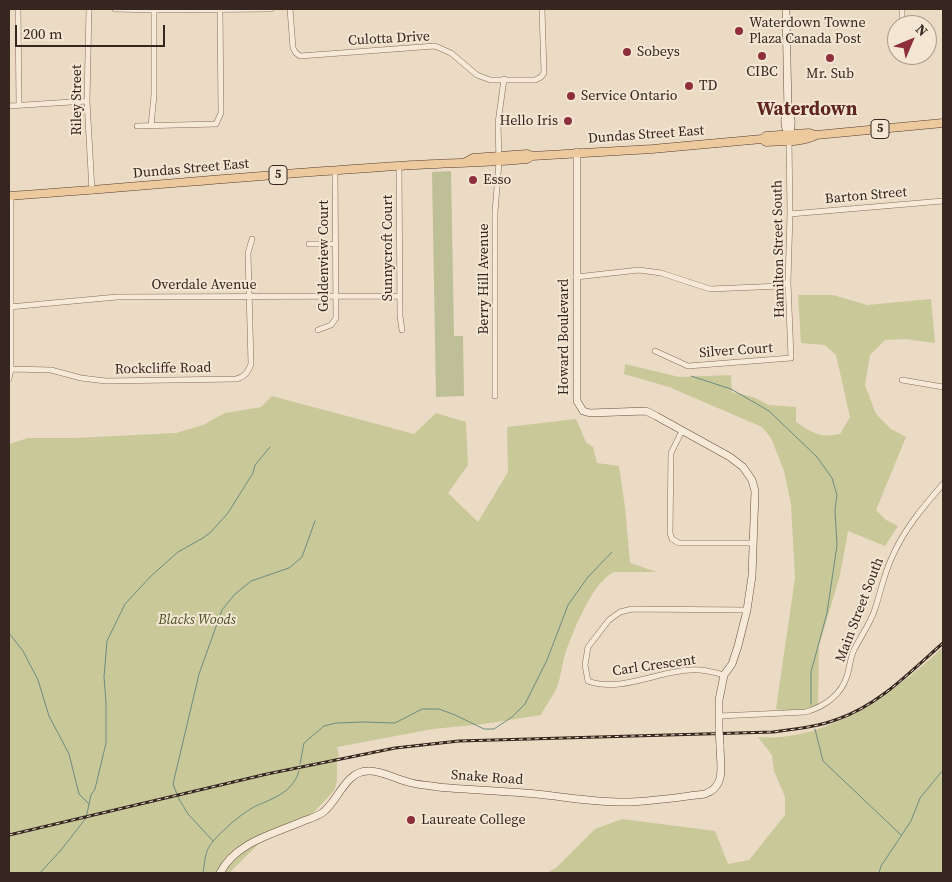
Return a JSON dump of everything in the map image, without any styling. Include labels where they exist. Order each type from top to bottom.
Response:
[{"type":"main road","name":"Dundas Street East","points":[[10,196],[466,162],[473,158],[499,159],[527,154],[532,156],[652,149],[762,139],[766,136],[789,138],[808,133],[816,135],[943,123]]},
{"type":"street","points":[[18,9],[18,105]]},
{"type":"street","name":"Riley Street","points":[[89,9],[88,101],[92,191]]},
{"type":"street","points":[[115,9],[271,9]]},
{"type":"street","points":[[137,126],[216,124],[222,113],[220,9]]},
{"type":"street","name":"Culotta Drive","points":[[290,9],[293,48],[300,56],[435,46],[452,53],[477,75],[490,80],[536,80],[541,77],[544,72],[542,9]]},
{"type":"street","points":[[786,9],[788,112],[785,116],[785,129],[789,138]]},
{"type":"street","points":[[151,126],[154,95],[154,10]]},
{"type":"street","name":"Berry Hill Avenue","points":[[496,396],[495,212],[499,159],[498,123],[504,79]]},
{"type":"street","points":[[9,106],[88,101]]},
{"type":"street","name":"Hamilton Street South","points":[[789,138],[790,214],[788,282],[792,358]]},
{"type":"street","name":"Howard Boulevard","points":[[577,152],[576,401],[583,411],[590,414],[646,411],[730,457],[743,467],[752,480],[755,491],[752,576],[747,610],[738,646],[732,664],[724,675]]},
{"type":"street","name":"Sunnycroft Court","points":[[399,166],[402,330]]},
{"type":"street","name":"Goldenview Court","points":[[318,330],[334,322],[336,296],[335,171]]},
{"type":"street","points":[[9,379],[11,369],[10,196]]},
{"type":"street","name":"Barton Street","points":[[790,214],[943,201]]},
{"type":"street","points":[[250,296],[248,253],[252,239]]},
{"type":"street","points":[[309,244],[335,244]]},
{"type":"street","points":[[576,277],[639,270],[661,273],[710,289],[782,286],[788,282]]},
{"type":"street","name":"Rockcliffe Road","points":[[11,369],[51,370],[81,378],[106,381],[236,379],[243,377],[250,364],[250,296]]},
{"type":"street","name":"Overdale Avenue","points":[[10,307],[117,297],[400,296]]},
{"type":"street","name":"Silver Court","points":[[655,351],[688,366],[792,358]]},
{"type":"street","points":[[902,380],[943,387]]},
{"type":"street","points":[[682,430],[671,453],[670,533],[672,539],[679,543],[752,543]]},
{"type":"street","name":"Main Street South","points":[[720,716],[806,712],[819,708],[830,701],[839,691],[846,678],[854,651],[870,622],[886,570],[893,554],[919,511],[943,484]]},
{"type":"street","name":"Carl Crescent","points":[[724,675],[703,670],[688,670],[630,682],[596,684],[588,681],[585,665],[588,647],[608,620],[620,612],[632,609],[747,610]]},
{"type":"street","name":"Snake Road","points":[[220,873],[238,851],[252,843],[322,814],[334,801],[348,780],[367,770],[423,785],[535,794],[589,801],[630,802],[705,794],[713,791],[717,788],[720,777],[719,700],[724,675]]},
{"type":"green space","points":[[451,171],[454,336],[463,336],[464,396],[436,397],[432,172]]},
{"type":"green space","points":[[798,295],[833,295],[867,305],[931,299],[935,343],[905,339],[885,340],[870,355],[865,385],[876,414],[891,429],[906,437],[876,510],[886,520],[898,526],[885,546],[848,531],[840,575],[819,646],[818,705],[796,712],[776,709],[795,578],[791,504],[784,471],[771,438],[762,427],[669,387],[624,374],[625,364],[679,377],[731,375],[732,392],[753,397],[769,405],[796,407],[796,422],[807,429],[821,435],[840,434],[850,417],[836,355],[825,345],[801,343]]},
{"type":"green space","name":"Blacks Woods","points":[[272,396],[414,434],[436,413],[466,422],[468,465],[448,493],[478,522],[508,472],[507,427],[576,419],[586,442],[593,447],[597,463],[619,466],[630,563],[657,572],[614,572],[606,577],[598,586],[578,621],[565,654],[558,685],[541,715],[484,724],[433,729],[337,747],[339,756],[337,760],[337,781],[334,791],[310,816],[268,835],[230,873],[9,873],[9,444],[28,438],[76,438],[176,433],[203,425],[225,413],[261,407]]},
{"type":"green space","points":[[943,647],[943,873],[547,873],[557,867],[595,829],[622,819],[715,831],[728,864],[749,860],[785,815],[785,797],[774,771],[772,755],[758,737],[784,737],[809,732],[834,723],[882,697],[904,681]]},
{"type":"waterway","points":[[691,376],[731,389],[769,411],[817,457],[832,478],[837,495],[835,510],[837,545],[827,613],[811,672],[811,704]]},
{"type":"waterway","points":[[40,873],[86,818],[106,743],[104,677],[107,641],[125,604],[151,576],[178,552],[211,532],[228,513],[253,473],[255,465],[270,447]]},
{"type":"waterway","points":[[213,841],[188,814],[173,784],[199,674],[222,610],[234,595],[251,581],[289,568],[302,557],[315,521]]},
{"type":"waterway","points":[[300,764],[304,743],[324,726],[336,723],[395,723],[422,709],[439,709],[484,729],[494,729],[512,717],[525,704],[547,660],[568,605],[588,577],[612,552]]},
{"type":"waterway","points":[[9,633],[23,651],[38,680],[49,716],[69,754],[79,794],[89,804]]},
{"type":"waterway","points":[[815,729],[823,761],[901,835]]},
{"type":"waterway","points":[[879,873],[881,866],[911,821],[920,798],[943,770]]},
{"type":"waterway","points":[[203,873],[208,850],[217,836],[244,813],[288,789],[299,771]]},
{"type":"railway","points":[[9,835],[267,774],[395,748],[459,741],[773,732],[814,726],[853,713],[881,696],[907,676],[943,643]]},
{"type":"place","name":"Waterdown Towne Plaza Canada Post","points":[[739,31]]},
{"type":"place","name":"Sobeys","points":[[627,52]]},
{"type":"place","name":"CIBC","points":[[762,56]]},
{"type":"place","name":"Mr. Sub","points":[[830,58]]},
{"type":"place","name":"TD","points":[[689,86]]},
{"type":"place","name":"Service Ontario","points":[[571,96]]},
{"type":"place","name":"Hello Iris","points":[[568,121]]},
{"type":"place","name":"Esso","points":[[473,180]]},
{"type":"place","name":"Laureate College","points":[[411,820]]},
{"type":"district","name":"Waterdown","points":[[807,110]]}]
